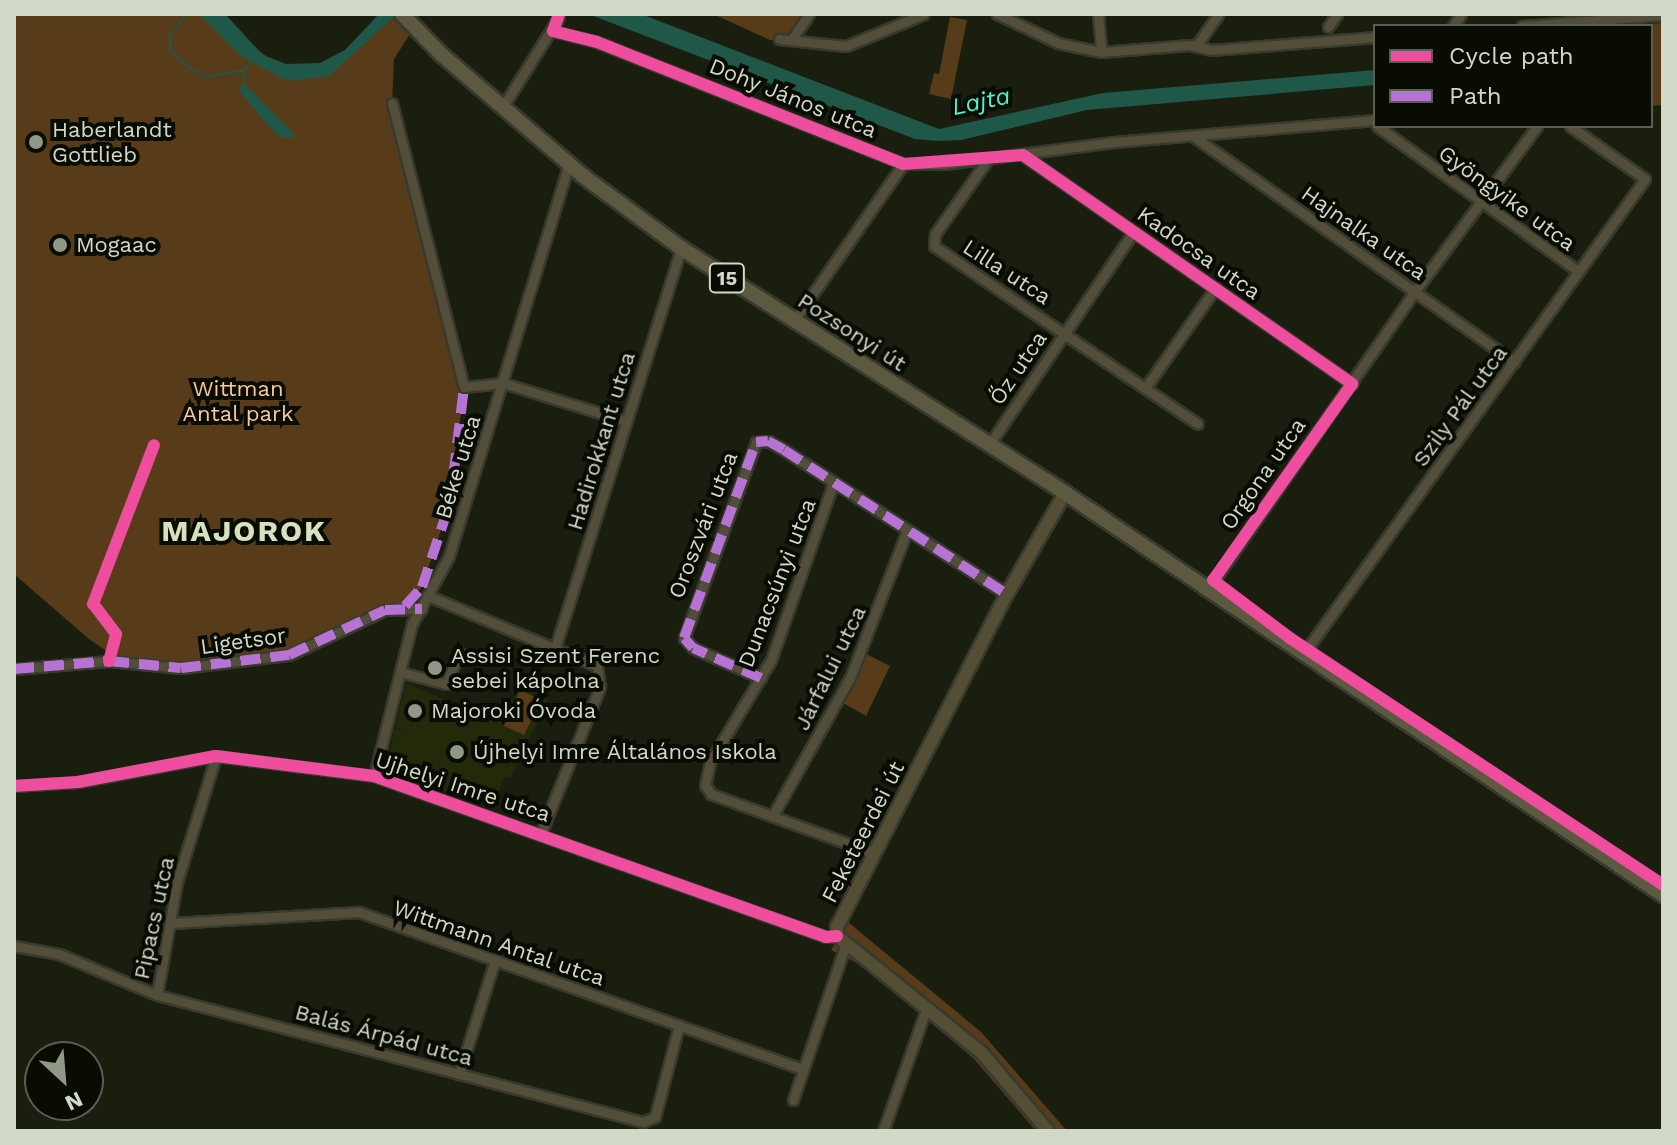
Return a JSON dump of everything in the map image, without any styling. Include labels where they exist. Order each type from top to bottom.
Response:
[{"type":"main road","name":"Pozsonyi út","points":[[404,16],[502,108],[569,164],[681,248],[1065,493],[1304,653]]},
{"type":"main road","name":"Feketeerdei út","points":[[842,939],[874,853],[1007,594],[1065,493]]},
{"type":"main road","name":"15","points":[[1304,653],[1663,895]]},
{"type":"main road","points":[[842,939],[927,1007],[998,1070],[1048,1131]]},
{"type":"street","points":[[792,39],[809,14]]},
{"type":"street","points":[[779,39],[846,46],[924,14]]},
{"type":"street","points":[[997,14],[1058,43],[1101,52],[1196,46],[1211,50],[1373,37]]},
{"type":"street","points":[[1098,14],[1101,52]]},
{"type":"street","points":[[1196,46],[1218,14]]},
{"type":"street","points":[[1328,27],[1337,14]]},
{"type":"street","points":[[1554,24],[1657,15]]},
{"type":"street","points":[[502,108],[559,17]]},
{"type":"street","name":"Dohy János utca","points":[[553,31],[597,42],[903,164],[988,159],[1192,135],[1373,123]]},
{"type":"street","points":[[392,103],[464,387],[503,383],[626,421]]},
{"type":"street","name":"Gyöngyike utca","points":[[1381,128],[1578,271]]},
{"type":"street","name":"Orgona utca","points":[[1208,589],[1415,291],[1535,128]]},
{"type":"street","name":"Szily Pál utca","points":[[1304,653],[1645,179],[1573,128]]},
{"type":"street","name":"Hajnalka utca","points":[[1192,135],[1514,362]]},
{"type":"street","name":"Kadocsa utca","points":[[1023,155],[1352,384]]},
{"type":"street","name":"Lilla utca","points":[[988,159],[935,234],[934,246],[1198,424]]},
{"type":"street","name":"Béke utca","points":[[374,776],[400,672],[422,609],[431,597],[449,556],[569,164]]},
{"type":"street","points":[[794,321],[903,164]]},
{"type":"street","name":"Őz utca","points":[[989,445],[1133,232]]},
{"type":"street","name":"Hadirokkant utca","points":[[556,645],[681,248]]},
{"type":"street","points":[[1146,387],[1215,288]]},
{"type":"street","name":"Oroszvári utca","points":[[761,678],[693,648],[684,638],[744,464],[756,442],[768,441],[1007,594]]},
{"type":"street","name":"Dunacsúnyi utca","points":[[833,484],[791,608],[761,678],[710,762],[705,785],[711,794],[874,853]]},
{"type":"street","name":"Járfalui utca","points":[[773,815],[850,678],[907,531]]},
{"type":"street","points":[[431,597],[556,645],[597,666],[600,687],[541,833]]},
{"type":"street","name":"Ligetsor","points":[[14,669],[109,661],[168,668],[289,655],[385,610],[422,609]]},
{"type":"street","points":[[400,672],[446,684],[459,653]]},
{"type":"street","name":"Ujhelyi Imre utca","points":[[14,786],[78,782],[216,756],[374,776],[826,937],[842,939]]},
{"type":"street","name":"Pipacs utca","points":[[157,995],[173,923],[177,882],[216,756]]},
{"type":"street","name":"Wittmann Antal utca","points":[[173,923],[359,912],[803,1069]]},
{"type":"street","points":[[793,1100],[842,939]]},
{"type":"street","name":"Balás Árpád utca","points":[[14,946],[59,954],[157,995],[649,1122],[679,1025]]},
{"type":"street","points":[[459,1074],[495,960]]},
{"type":"street","points":[[883,1131],[927,1007]]},
{"type":"shaded area","name":"Újhelyi Imre Általános Iskola","points":[[406,683],[480,715],[514,699],[520,687],[548,700],[510,778],[504,777],[493,808],[387,771],[394,729],[408,730],[395,728]]},
{"type":"green space","name":"Wittman Antal park","points":[[14,14],[217,14],[276,65],[310,72],[341,58],[392,14],[404,14],[414,28],[394,59],[392,103],[464,387],[450,503],[422,587],[405,606],[318,644],[245,661],[130,667],[89,639],[14,574]]},
{"type":"green space","points":[[713,14],[803,14],[786,40],[770,40]]},
{"type":"green space","points":[[950,17],[967,20],[951,99],[929,94],[934,73],[939,74]]},
{"type":"green space","points":[[1663,23],[1663,105],[1653,106],[1653,24],[1647,24]]},
{"type":"green space","points":[[866,654],[890,666],[866,716],[843,703]]},
{"type":"green space","points":[[520,690],[541,700],[524,735],[504,726]]},
{"type":"green space","points":[[848,922],[981,1032],[1067,1131],[1036,1131],[974,1059],[865,967],[831,950]]},
{"type":"water","points":[[199,14],[225,14],[263,55],[286,64],[320,63],[345,50],[379,14],[397,14],[329,76],[287,81],[239,55]]},
{"type":"water","name":"Lajta","points":[[588,14],[641,14],[939,129],[1103,93],[1373,70],[1373,85],[1087,110],[961,140],[915,139]]},
{"type":"water","points":[[245,84],[293,133],[293,138],[280,137],[265,122],[238,89]]},
{"type":"waterway","points":[[187,14],[170,36],[170,50],[189,68],[206,77],[244,70],[252,61]]},
{"type":"waterway","points":[[244,71],[245,84]]},
{"type":"marked path","points":[[405,606],[422,587],[450,503],[464,387]]},
{"type":"marked path","points":[[761,678],[693,648],[684,638],[756,442],[768,441],[784,450],[1007,594]]},
{"type":"marked path","points":[[14,669],[109,661],[181,668],[289,655],[385,610],[422,609]]},
{"type":"cycle path","points":[[559,14],[553,31],[597,42],[903,164],[1023,155],[1352,384],[1213,580],[1290,638],[1663,885]]},
{"type":"cycle path","points":[[109,661],[116,634],[93,604],[154,445]]},
{"type":"cycle path","points":[[14,786],[78,782],[216,756],[374,776],[826,937],[837,936]]},
{"type":"place","name":"Haberlandt Gottlieb","points":[[36,142]]},
{"type":"place","name":"Mogaac","points":[[60,245]]},
{"type":"place","name":"Assisi Szent Ferenc sebei kápolna","points":[[435,668]]},
{"type":"place","name":"Majoroki Óvoda","points":[[415,711]]},
{"type":"place","name":"Újhelyi Imre Általános Iskola","points":[[457,752]]},
{"type":"district","name":"MAJOROK","points":[[244,531]]}]
